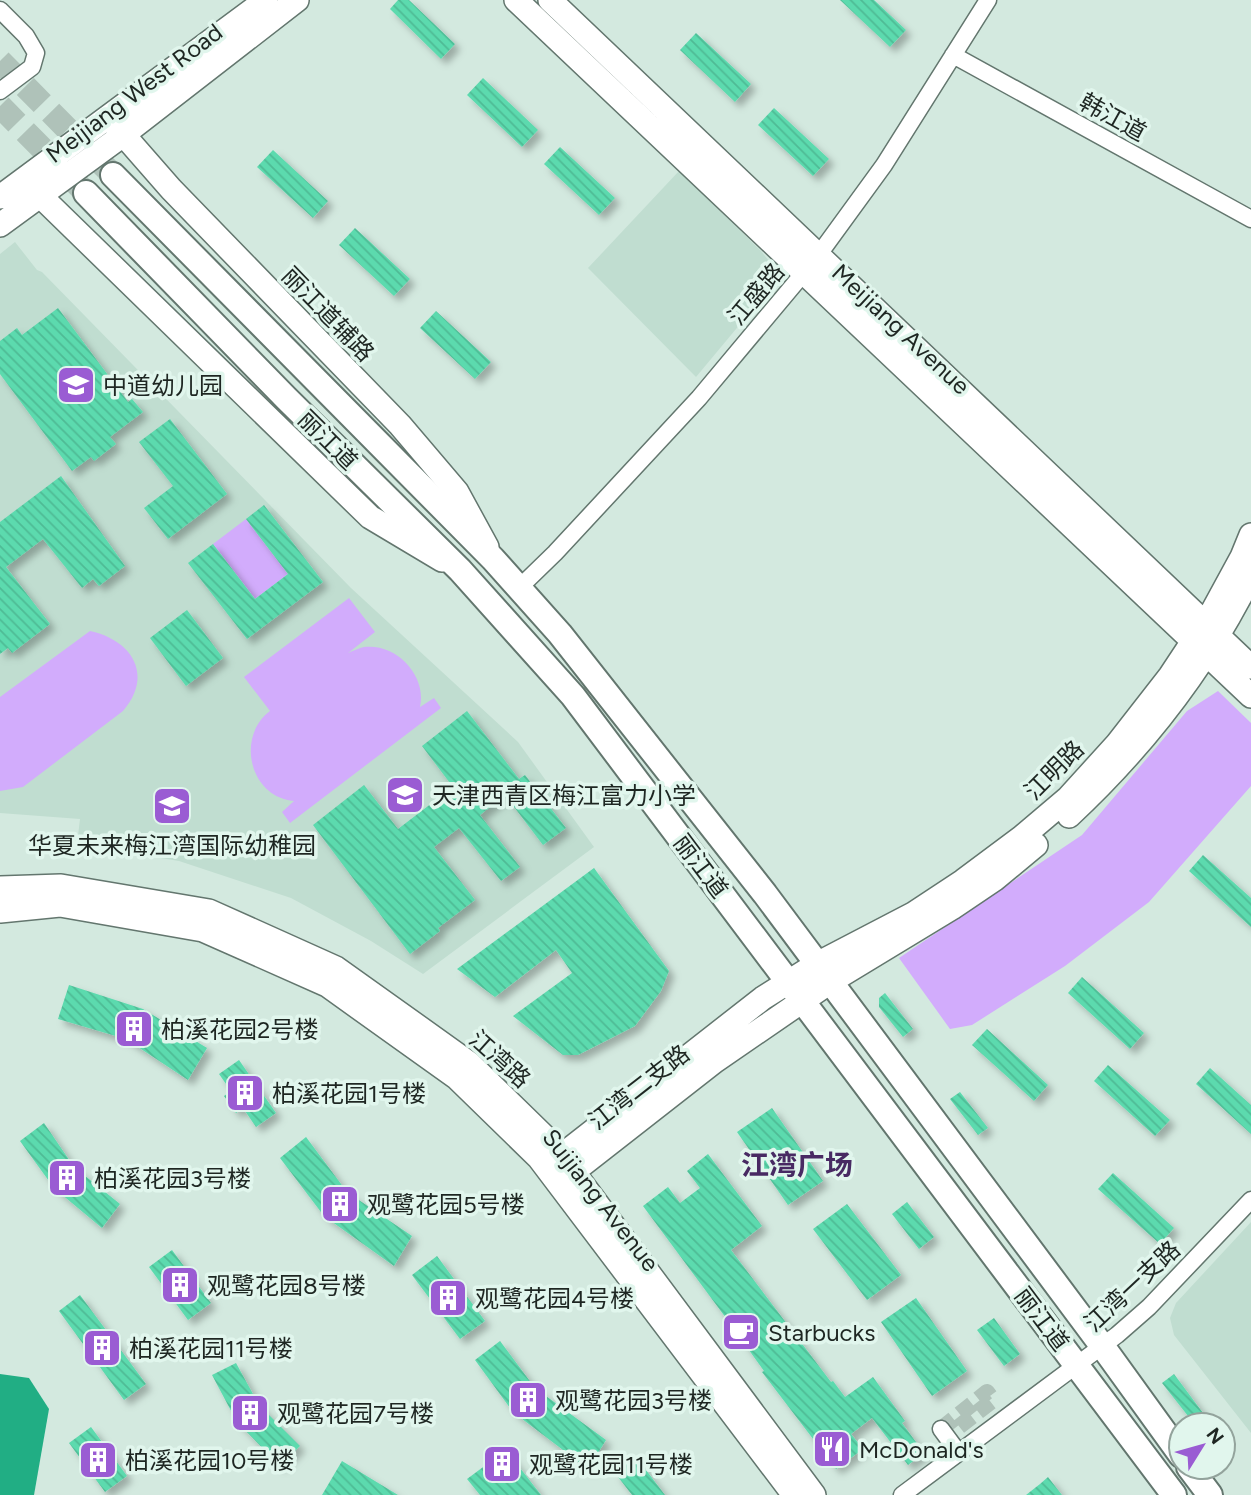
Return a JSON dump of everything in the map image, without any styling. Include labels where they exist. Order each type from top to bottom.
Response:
[{"type":"main road","name":"丽江道","points":[[113,175],[520,587],[596,678],[824,973],[1167,1436]]},
{"type":"main road","name":"丽江道","points":[[86,194],[276,388],[460,570],[573,696],[1174,1495]]},
{"type":"street","name":"Meijiang West Road","points":[[0,225],[41,195],[116,126],[266,0]]},
{"type":"street","name":"Meijiang West Road","points":[[0,197],[116,126],[298,0]]},
{"type":"street","name":"Meijiang Avenue","points":[[516,0],[810,265],[1206,639],[1251,696]]},
{"type":"street","name":"Meijiang Avenue","points":[[550,0],[810,265]]},
{"type":"street","name":"江盛路","points":[[520,587],[699,398],[810,265],[884,165],[988,0]]},
{"type":"street","points":[[0,10],[26,36],[36,53],[32,67],[0,91]]},
{"type":"street","name":"韩江道","points":[[953,55],[1251,219]]},
{"type":"street","name":"丽江道辅路","points":[[116,126],[171,188],[400,425],[457,492],[493,559]]},
{"type":"street","points":[[24,180],[370,517],[460,570]]},
{"type":"street","name":"江明路","points":[[824,973],[963,900],[995,879],[1096,792],[1146,736],[1185,686],[1251,535]]},
{"type":"street","name":"江明路","points":[[1206,639],[1251,575]]},
{"type":"street","name":"Meijiang Avenue","points":[[1206,639],[1251,667]]},
{"type":"street","name":"江湾路","points":[[0,888],[61,886],[209,911],[336,968],[469,1063],[554,1146],[562,1168],[814,1495]]},
{"type":"street","name":"Suijiang Avenue","points":[[0,911],[60,905],[204,930],[327,985],[457,1078],[539,1158],[562,1168],[794,1495]]},
{"type":"street","name":"江湾二支路","points":[[562,1168],[704,1044],[763,998],[795,992],[824,973]]},
{"type":"street","name":"江湾一支路","points":[[902,1495],[1102,1347],[1149,1307],[1251,1200]]},
{"type":"street","points":[[942,1429],[958,1452]]},
{"type":"shaded area","points":[[679,171],[769,261],[770,279],[761,299],[696,377],[588,268]]},
{"type":"shaded area","points":[[15,242],[37,270],[42,272],[351,588],[518,742],[594,847],[423,974],[371,941],[291,898],[179,861],[77,844],[80,819],[0,813],[0,254]]},
{"type":"shaded area","points":[[246,519],[288,574],[255,599],[213,544]]},
{"type":"shaded area","points":[[349,598],[375,632],[348,653],[364,647],[388,650],[398,656],[414,673],[421,695],[420,707],[434,698],[441,708],[290,823],[282,812],[294,801],[279,797],[266,789],[252,764],[253,735],[259,722],[270,711],[244,677]]},
{"type":"shaded area","points":[[90,631],[117,642],[134,661],[137,685],[132,698],[123,711],[23,787],[0,791],[0,697]]},
{"type":"shaded area","points":[[1218,691],[1251,723],[1251,786],[1149,902],[1065,966],[972,1025],[950,1029],[899,958],[1082,835],[1187,711]]},
{"type":"shaded area","points":[[1251,1222],[1251,1433],[1237,1415],[1237,1411],[1234,1411],[1174,1335],[1170,1318],[1176,1303]]},
{"type":"shaded area","points":[[0,1374],[29,1378],[49,1409],[34,1495],[0,1495]]},
{"type":"building","points":[[398,0],[409,0],[455,44],[441,59],[390,9]]},
{"type":"building","points":[[840,0],[874,0],[906,30],[890,47]]},
{"type":"building","points":[[696,33],[751,84],[735,102],[680,50]]},
{"type":"building","points":[[483,78],[538,130],[522,147],[467,95]]},
{"type":"building","points":[[774,108],[829,159],[813,176],[758,125]]},
{"type":"building","points":[[560,147],[615,198],[599,215],[544,164]]},
{"type":"building","points":[[273,150],[328,201],[313,218],[257,167]]},
{"type":"building","points":[[355,228],[410,279],[394,296],[339,245]]},
{"type":"building","points":[[58,308],[128,402],[132,399],[143,412],[110,437],[116,444],[94,461],[91,457],[72,471],[0,374],[0,341],[17,328],[22,335]]},
{"type":"building","points":[[436,311],[491,362],[475,379],[420,328]]},
{"type":"building","points":[[170,419],[227,494],[168,539],[144,508],[173,486],[139,442]]},
{"type":"building","points":[[61,476],[125,566],[99,586],[93,579],[82,588],[43,539],[6,567],[50,624],[12,653],[8,648],[0,654],[0,522]]},
{"type":"building","points":[[264,505],[323,582],[247,639],[188,563],[213,544],[255,599],[288,574],[246,519]]},
{"type":"building","points":[[187,610],[223,658],[186,686],[150,638]]},
{"type":"building","points":[[467,711],[519,779],[525,775],[566,828],[543,845],[505,795],[480,815],[520,867],[501,881],[459,828],[434,847],[475,900],[438,928],[440,931],[410,954],[313,825],[364,785],[398,829],[453,787],[422,746]]},
{"type":"building","points":[[1203,855],[1251,898],[1251,927],[1189,871]]},
{"type":"building","points":[[594,868],[669,971],[661,991],[635,1026],[578,1055],[563,1055],[513,1016],[572,973],[556,950],[495,997],[457,969]]},
{"type":"building","points":[[1082,977],[1144,1033],[1130,1049],[1068,993]]},
{"type":"building","name":"柏溪花园2号楼","points":[[69,985],[143,1009],[207,1048],[188,1080],[126,1039],[58,1019]]},
{"type":"building","points":[[885,993],[913,1029],[903,1037],[879,1007],[879,998]]},
{"type":"building","points":[[987,1029],[1048,1085],[1034,1101],[972,1045]]},
{"type":"building","name":"柏溪花园1号楼","points":[[239,1060],[276,1113],[256,1127],[243,1108],[236,1113],[224,1096],[231,1091],[219,1074]]},
{"type":"building","points":[[1108,1065],[1170,1120],[1155,1136],[1094,1081]]},
{"type":"building","points":[[1210,1068],[1251,1105],[1251,1134],[1196,1084]]},
{"type":"building","points":[[960,1092],[988,1128],[978,1135],[950,1099]]},
{"type":"building","points":[[772,1108],[823,1181],[788,1205],[737,1132]]},
{"type":"building","name":"柏溪花园3号楼","points":[[44,1123],[74,1167],[120,1204],[102,1228],[54,1188],[20,1141]]},
{"type":"building","name":"观鹭花园5号楼","points":[[306,1137],[347,1192],[412,1236],[394,1266],[324,1216],[280,1158]]},
{"type":"building","points":[[708,1154],[762,1226],[731,1250],[845,1397],[873,1377],[924,1453],[908,1465],[872,1418],[851,1434],[863,1449],[836,1469],[762,1372],[764,1371],[643,1206],[668,1187],[680,1203],[700,1188],[687,1171]]},
{"type":"building","points":[[1113,1173],[1174,1228],[1160,1244],[1098,1189]]},
{"type":"building","points":[[907,1202],[934,1237],[919,1249],[892,1214]]},
{"type":"building","points":[[847,1204],[901,1275],[867,1300],[813,1229]]},
{"type":"building","name":"观鹭花园8号楼","points":[[172,1250],[211,1303],[188,1320],[149,1267]]},
{"type":"building","name":"观鹭花园4号楼","points":[[437,1256],[485,1321],[460,1339],[412,1275]]},
{"type":"building","name":"柏溪花园11号楼","points":[[80,1295],[146,1384],[124,1400],[59,1311]]},
{"type":"building","points":[[916,1298],[967,1371],[932,1396],[881,1322]]},
{"type":"building","points":[[994,1318],[1020,1354],[1004,1366],[977,1330]]},
{"type":"building","name":"观鹭花园3号楼","points":[[500,1341],[535,1388],[606,1440],[588,1469],[513,1412],[475,1360]]},
{"type":"building","name":"观鹭花园7号楼","points":[[236,1363],[259,1405],[300,1446],[280,1466],[237,1422],[212,1375]]},
{"type":"building","points":[[1174,1374],[1202,1411],[1184,1411],[1162,1383]]},
{"type":"building","name":"柏溪花园10号楼","points":[[91,1427],[127,1476],[105,1492],[69,1443]]},
{"type":"building","name":"观鹭花园11号楼","points":[[506,1450],[541,1495],[480,1495],[467,1479]]},
{"type":"building","points":[[636,1457],[665,1495],[632,1495],[615,1473]]},
{"type":"building","points":[[342,1461],[398,1495],[322,1495]]},
{"type":"building","points":[[1048,1477],[1062,1495],[1026,1495],[1040,1484]]},
{"type":"tunnel","points":[[0,61],[113,175]]},
{"type":"tunnel","points":[[0,106],[86,193]]},
{"type":"tunnel","points":[[941,1429],[987,1392],[993,1400],[947,1436]]},
{"type":"place","name":"中道幼儿园","points":[[76,385]]},
{"type":"place","name":"天津西青区梅江富力小学","points":[[405,795]]},
{"type":"place","name":"华夏未来梅江湾国际幼稚园","points":[[172,806]]},
{"type":"place","name":"柏溪花园2号楼","points":[[134,1029]]},
{"type":"place","name":"柏溪花园1号楼","points":[[245,1093]]},
{"type":"place","name":"柏溪花园3号楼","points":[[67,1178]]},
{"type":"place","name":"观鹭花园5号楼","points":[[340,1204]]},
{"type":"place","name":"观鹭花园8号楼","points":[[180,1285]]},
{"type":"place","name":"观鹭花园4号楼","points":[[448,1298]]},
{"type":"place","name":"Starbucks","points":[[741,1332]]},
{"type":"place","name":"柏溪花园11号楼","points":[[102,1348]]},
{"type":"place","name":"观鹭花园3号楼","points":[[528,1400]]},
{"type":"place","name":"观鹭花园7号楼","points":[[250,1413]]},
{"type":"place","name":"McDonald's","points":[[832,1449]]},
{"type":"place","name":"柏溪花园10号楼","points":[[98,1460]]},
{"type":"place","name":"观鹭花园11号楼","points":[[502,1464]]},
{"type":"district","name":"江湾广场","points":[[797,1165]]}]
